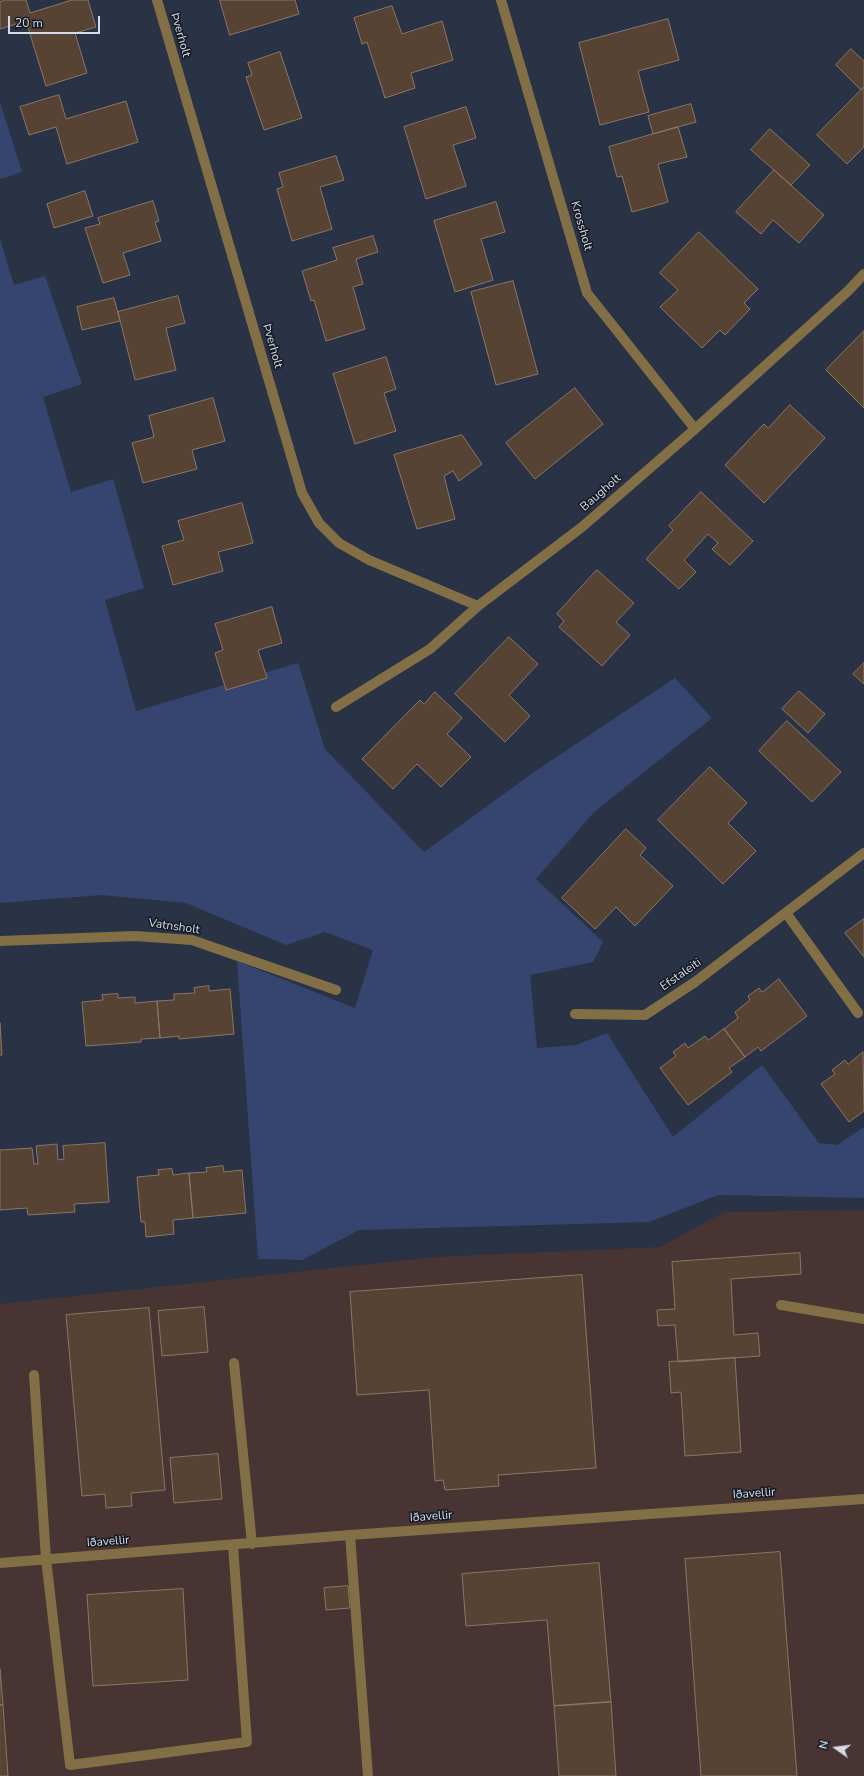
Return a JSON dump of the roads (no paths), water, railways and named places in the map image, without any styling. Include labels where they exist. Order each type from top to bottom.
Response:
[{"type":"street","name":"Þverholt","points":[[156,0],[302,493],[319,522],[339,543],[369,560],[478,606]]},
{"type":"street","name":"Krossholt","points":[[501,0],[587,292],[696,429]]},
{"type":"street","name":"Baugholt","points":[[336,707],[430,648],[478,606],[582,527],[696,429],[848,291],[864,274]]},
{"type":"street","name":"Efstaleiti","points":[[575,1014],[645,1015],[695,982],[864,853]]},
{"type":"street","points":[[786,912],[858,1014]]},
{"type":"street","name":"Vatnsholt","points":[[0,942],[135,936],[192,940],[336,990]]},
{"type":"street","points":[[781,1305],[864,1319]]},
{"type":"street","points":[[234,1364],[252,1544]]},
{"type":"street","points":[[34,1375],[46,1559],[70,1765],[248,1742],[233,1546]]},
{"type":"street","name":"Iðavellir","points":[[0,1563],[233,1546],[350,1535],[864,1499]]},
{"type":"street","points":[[350,1535],[368,1776]]}]
